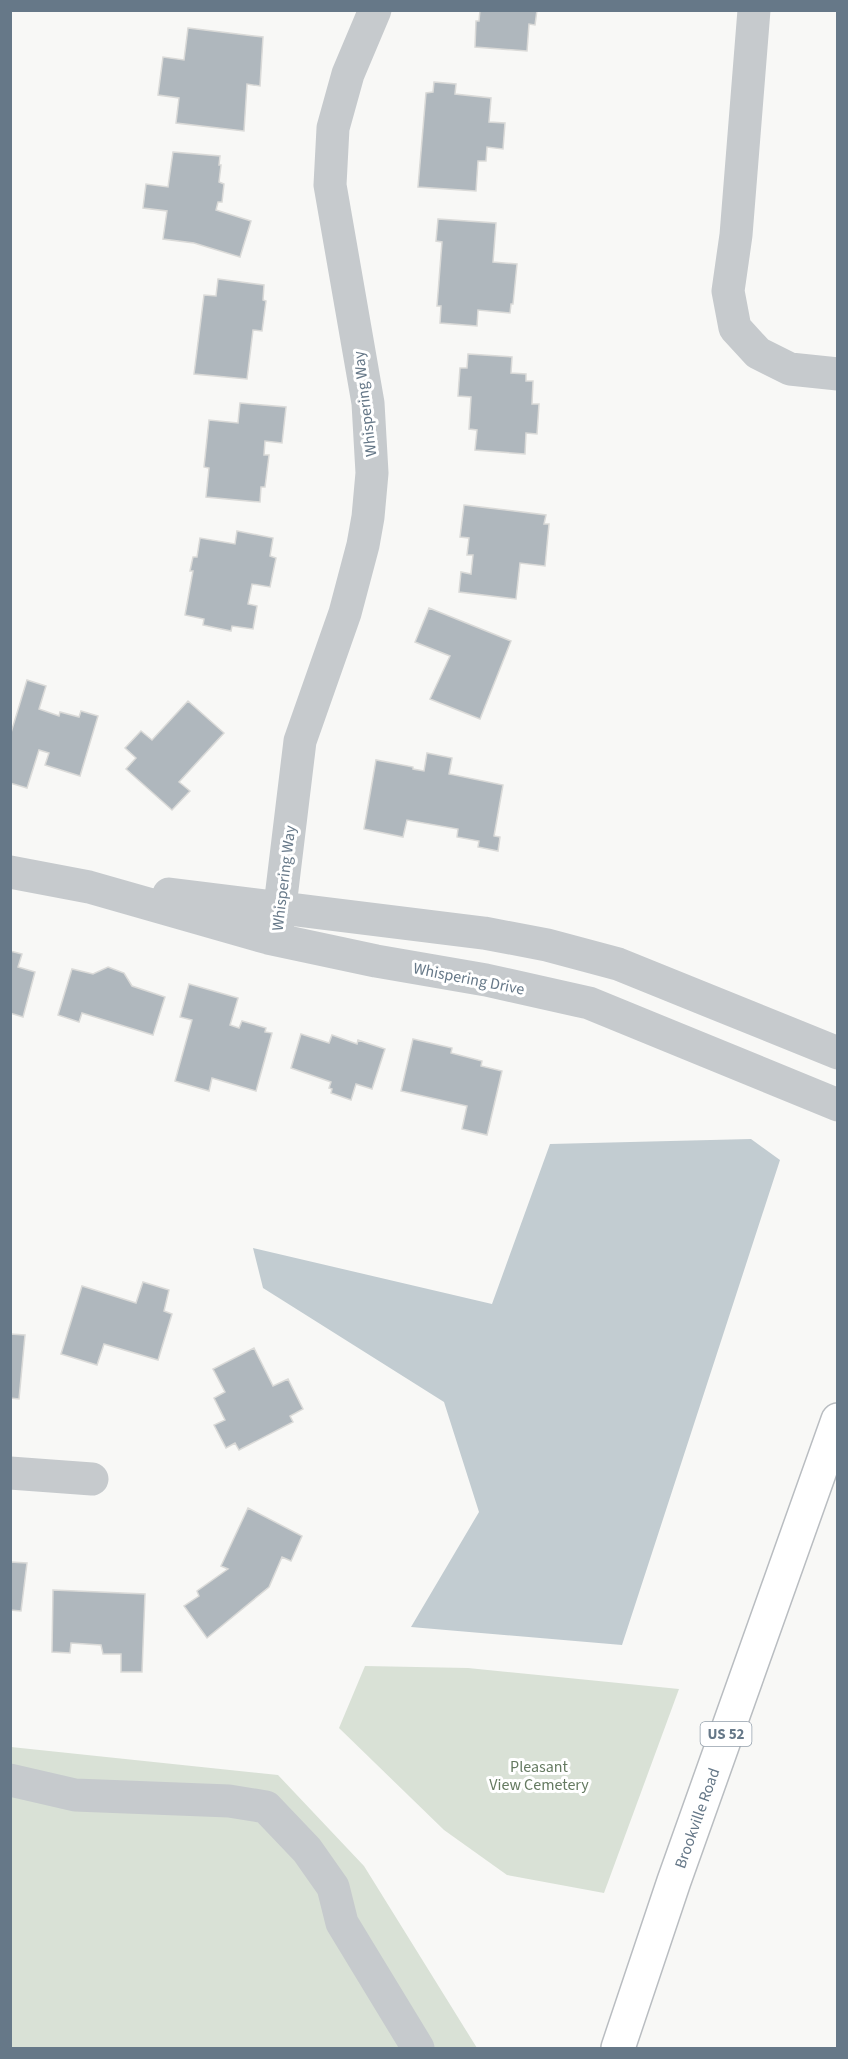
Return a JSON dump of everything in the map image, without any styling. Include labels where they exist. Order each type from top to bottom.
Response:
[{"type":"main road","name":"Brookville Road","points":[[618,2049],[678,1869],[837,1420]]},
{"type":"street","name":"Whispering Way","points":[[278,923],[300,741],[347,605],[363,545],[369,506],[372,473],[368,403],[330,185],[333,128],[348,74],[375,10]]},
{"type":"street","points":[[754,10],[736,235],[728,291],[735,328],[758,353],[790,369],[837,374]]},
{"type":"street","name":"Whispering Drive","points":[[10,872],[278,923],[463,930],[547,945],[618,964],[837,1053]]},
{"type":"street","name":"Whispering Drive","points":[[278,923],[376,962],[457,975],[589,1003],[837,1105]]},
{"type":"street","points":[[457,975],[463,930]]},
{"type":"street","points":[[10,1473],[92,1479]]},
{"type":"street","points":[[10,1780],[75,1795],[229,1801],[266,1807],[307,1850],[333,1887],[342,1923],[418,2049]]},
{"type":"green space","name":"Pleasant View Cemetery","points":[[365,1666],[468,1668],[679,1689],[604,1893],[507,1875],[444,1830],[339,1728]]},
{"type":"green space","points":[[11,1747],[278,1775],[364,1866],[477,2048],[11,2048]]},
{"type":"shaded area","points":[[751,1139],[780,1160],[622,1645],[411,1627],[479,1512],[444,1402],[263,1288],[253,1248],[492,1304],[550,1144]]},
{"type":"building","points":[[480,10],[537,10],[535,25],[529,24],[527,51],[475,47],[476,21],[479,21]]},
{"type":"building","points":[[188,28],[263,37],[260,86],[247,84],[244,131],[176,123],[179,98],[158,95],[163,57],[184,60]]},
{"type":"building","points":[[434,82],[456,84],[455,94],[491,98],[489,122],[505,123],[503,149],[487,147],[486,161],[478,161],[476,191],[418,187],[426,93],[433,92]]},
{"type":"building","points":[[173,152],[220,156],[219,182],[224,184],[222,202],[218,202],[216,210],[251,221],[240,257],[194,243],[163,239],[167,211],[143,208],[146,184],[168,187]]},
{"type":"building","points":[[438,219],[496,223],[493,262],[517,264],[510,313],[478,310],[477,326],[440,323],[441,306],[437,306],[442,242],[436,241]]},
{"type":"building","points":[[218,279],[264,285],[263,300],[266,301],[262,331],[253,330],[247,379],[194,374],[204,295],[216,296]]},
{"type":"building","points":[[468,354],[512,357],[511,373],[526,374],[526,381],[533,381],[532,404],[539,404],[537,434],[526,433],[525,454],[475,450],[477,430],[469,429],[471,397],[458,396],[460,368],[467,368]]},
{"type":"building","points":[[240,403],[286,407],[282,443],[265,441],[264,455],[269,455],[265,487],[261,487],[260,502],[206,497],[209,468],[204,467],[209,420],[238,423]]},
{"type":"building","points":[[464,505],[546,515],[544,524],[549,524],[545,566],[520,563],[516,599],[459,592],[461,572],[471,574],[473,555],[467,555],[469,538],[460,537]]},
{"type":"building","points":[[237,531],[273,538],[270,556],[276,558],[270,587],[252,584],[248,604],[257,606],[253,629],[232,626],[231,631],[203,625],[204,619],[185,615],[193,571],[190,571],[193,557],[197,557],[200,538],[235,544]]},
{"type":"building","points":[[429,608],[511,641],[480,719],[430,699],[450,656],[415,642]]},
{"type":"building","points":[[27,680],[46,686],[39,709],[59,716],[60,712],[79,717],[81,711],[98,716],[80,776],[45,765],[49,753],[39,750],[27,788],[10,783],[10,736]]},
{"type":"building","points":[[188,701],[224,733],[179,782],[190,791],[172,810],[126,769],[136,758],[125,748],[141,731],[152,740]]},
{"type":"building","points":[[427,753],[452,758],[449,774],[503,785],[494,836],[500,837],[498,851],[478,847],[479,841],[457,837],[458,829],[407,820],[403,837],[364,829],[376,760],[424,771]]},
{"type":"building","points":[[10,951],[22,954],[18,967],[35,972],[23,1017],[10,1013]]},
{"type":"building","points":[[108,967],[124,973],[132,986],[165,997],[153,1035],[82,1013],[79,1022],[58,1015],[72,969],[93,974]]},
{"type":"building","points":[[189,984],[238,998],[230,1025],[239,1028],[242,1021],[266,1028],[265,1032],[272,1033],[256,1091],[212,1078],[209,1091],[175,1081],[192,1020],[180,1017]]},
{"type":"building","points":[[301,1034],[329,1043],[332,1035],[357,1044],[358,1040],[385,1049],[372,1089],[356,1084],[351,1100],[331,1093],[332,1089],[329,1088],[331,1082],[291,1068]]},
{"type":"building","points":[[413,1039],[452,1048],[451,1053],[482,1061],[481,1066],[502,1071],[487,1135],[462,1129],[467,1106],[401,1091]]},
{"type":"building","points":[[143,1282],[169,1290],[164,1311],[172,1314],[158,1360],[104,1344],[97,1365],[61,1354],[82,1286],[136,1303]]},
{"type":"building","points":[[10,1334],[25,1335],[19,1399],[10,1398]]},
{"type":"building","points":[[254,1348],[273,1386],[288,1379],[303,1409],[290,1416],[293,1422],[239,1450],[235,1443],[226,1448],[214,1425],[225,1420],[214,1398],[225,1392],[213,1369]]},
{"type":"building","points":[[248,1508],[302,1536],[291,1561],[282,1557],[269,1587],[207,1638],[184,1606],[199,1596],[197,1591],[228,1569],[221,1566]]},
{"type":"building","points":[[10,1562],[27,1563],[21,1611],[10,1610]]},
{"type":"building","points":[[53,1590],[145,1594],[142,1672],[121,1672],[121,1654],[103,1654],[101,1645],[71,1643],[70,1653],[52,1652]]}]
